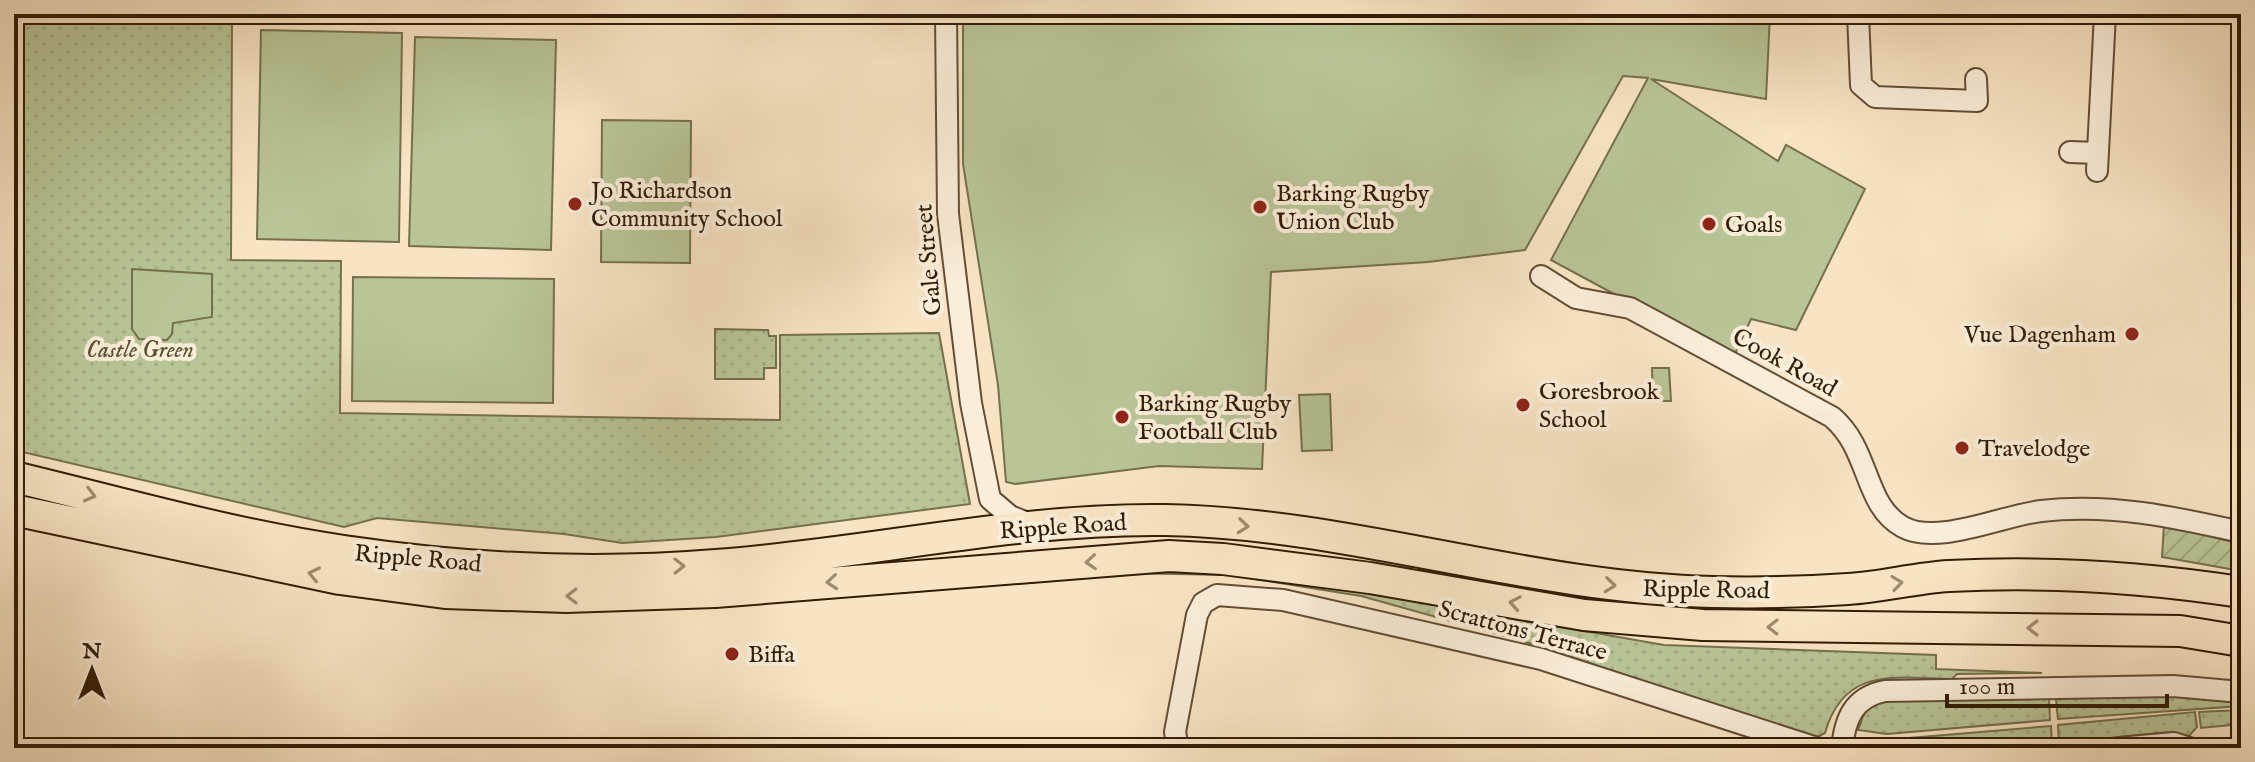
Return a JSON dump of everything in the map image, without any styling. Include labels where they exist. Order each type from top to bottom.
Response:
[{"type":"highway","name":"Ripple Road","points":[[14,477],[216,526],[344,551],[468,564],[568,569],[712,566],[1081,522],[1218,523],[1322,535],[1576,582],[1650,590],[1852,589],[1942,576],[2117,576]]},
{"type":"highway","name":"Ripple Road","points":[[14,510],[340,579],[445,593],[566,597],[715,592],[1169,556],[1223,559],[1370,578],[1584,615],[1703,625],[2111,629]]},
{"type":"highway","points":[[2117,576],[2177,570],[2241,573]]},
{"type":"highway","points":[[2117,576],[2241,592]]},
{"type":"highway","points":[[2111,629],[2180,631],[2241,641]]},
{"type":"highway","points":[[2111,629],[2241,661]]},
{"type":"street","name":"Gale Street","points":[[946,14],[948,214],[971,403],[990,499]]},
{"type":"street","points":[[1858,14],[1861,85],[1875,97],[1977,101],[1976,79]]},
{"type":"street","points":[[2070,152],[2097,162],[2105,14]]},
{"type":"street","name":"Cook Road","points":[[1541,276],[1576,298],[1630,308],[1832,417],[1852,439],[1878,505],[1904,528],[1941,533],[2038,511],[2118,508],[2241,532]]},
{"type":"street","points":[[968,534],[990,499],[1010,516],[1036,527]]},
{"type":"street","name":"Scrattons Terrace","points":[[1178,748],[1175,732],[1197,615],[1208,598],[1247,595],[1283,600],[1541,659],[1817,748]]},
{"type":"street","points":[[1842,748],[1849,713],[1855,705],[1873,693],[1885,691],[2173,686],[2241,692]]},
{"type":"street","points":[[2119,748],[2174,743],[2189,748]]},
{"type":"green space","name":"Castle Green","points":[[14,14],[232,14],[231,260],[341,261],[340,413],[780,420],[780,335],[939,333],[970,504],[716,537],[622,543],[564,534],[377,518],[344,527],[14,450]]},
{"type":"green space","name":"Barking Rugby Union Club","points":[[963,14],[1770,14],[1766,99],[1651,79],[1778,161],[1786,145],[1865,189],[1796,330],[1751,319],[1733,358],[1551,260],[1648,78],[1623,76],[1525,250],[1428,262],[1271,272],[1262,469],[1159,466],[1015,484],[1006,482],[998,385],[963,164]]},
{"type":"green space","points":[[261,30],[402,33],[399,242],[257,239]]},
{"type":"green space","points":[[415,37],[556,40],[551,250],[409,246]]},
{"type":"green space","points":[[602,120],[691,121],[690,263],[601,262]]},
{"type":"green space","points":[[132,269],[212,274],[212,317],[173,323],[172,334],[167,340],[139,339],[132,329]]},
{"type":"green space","points":[[353,277],[554,279],[553,403],[352,401]]},
{"type":"green space","points":[[715,329],[768,330],[769,336],[776,336],[776,368],[764,368],[764,379],[715,379]]},
{"type":"green space","points":[[1652,368],[1669,368],[1671,401],[1653,401]]},
{"type":"green space","points":[[1330,394],[1332,450],[1302,451],[1299,395]]},
{"type":"green space","points":[[2164,525],[2241,544],[2241,571],[2162,557]]},
{"type":"green space","points":[[1118,570],[1242,571],[1664,645],[1936,655],[1936,669],[2042,673],[1957,674],[1952,679],[1874,680],[1845,696],[1834,711],[1825,733],[1815,738],[1526,642],[1361,596],[1230,575],[1118,573]]},
{"type":"green space","points":[[2187,694],[2241,700],[2241,706],[2058,719],[2056,699]]},
{"type":"green space","points":[[1884,699],[2049,699],[2050,720],[1887,734],[1858,730],[1865,711]]},
{"type":"green space","points":[[2241,710],[2241,724],[2201,728],[2199,712]]},
{"type":"green space","points":[[2195,712],[2197,727],[2189,736],[2169,732],[2059,743],[2058,725]]},
{"type":"green space","points":[[2051,726],[2052,748],[1885,748],[1897,739]]},
{"type":"place","name":"Jo Richardson Community School","points":[[575,204]]},
{"type":"place","name":"Barking Rugby Union Club","points":[[1260,207]]},
{"type":"place","name":"Goals","points":[[1709,224]]},
{"type":"place","name":"Vue Dagenham","points":[[2132,334]]},
{"type":"place","name":"Goresbrook School","points":[[1523,405]]},
{"type":"place","name":"Barking Rugby Football Club","points":[[1122,417]]},
{"type":"place","name":"Travelodge","points":[[1962,448]]},
{"type":"place","name":"Biffa","points":[[732,654]]}]
